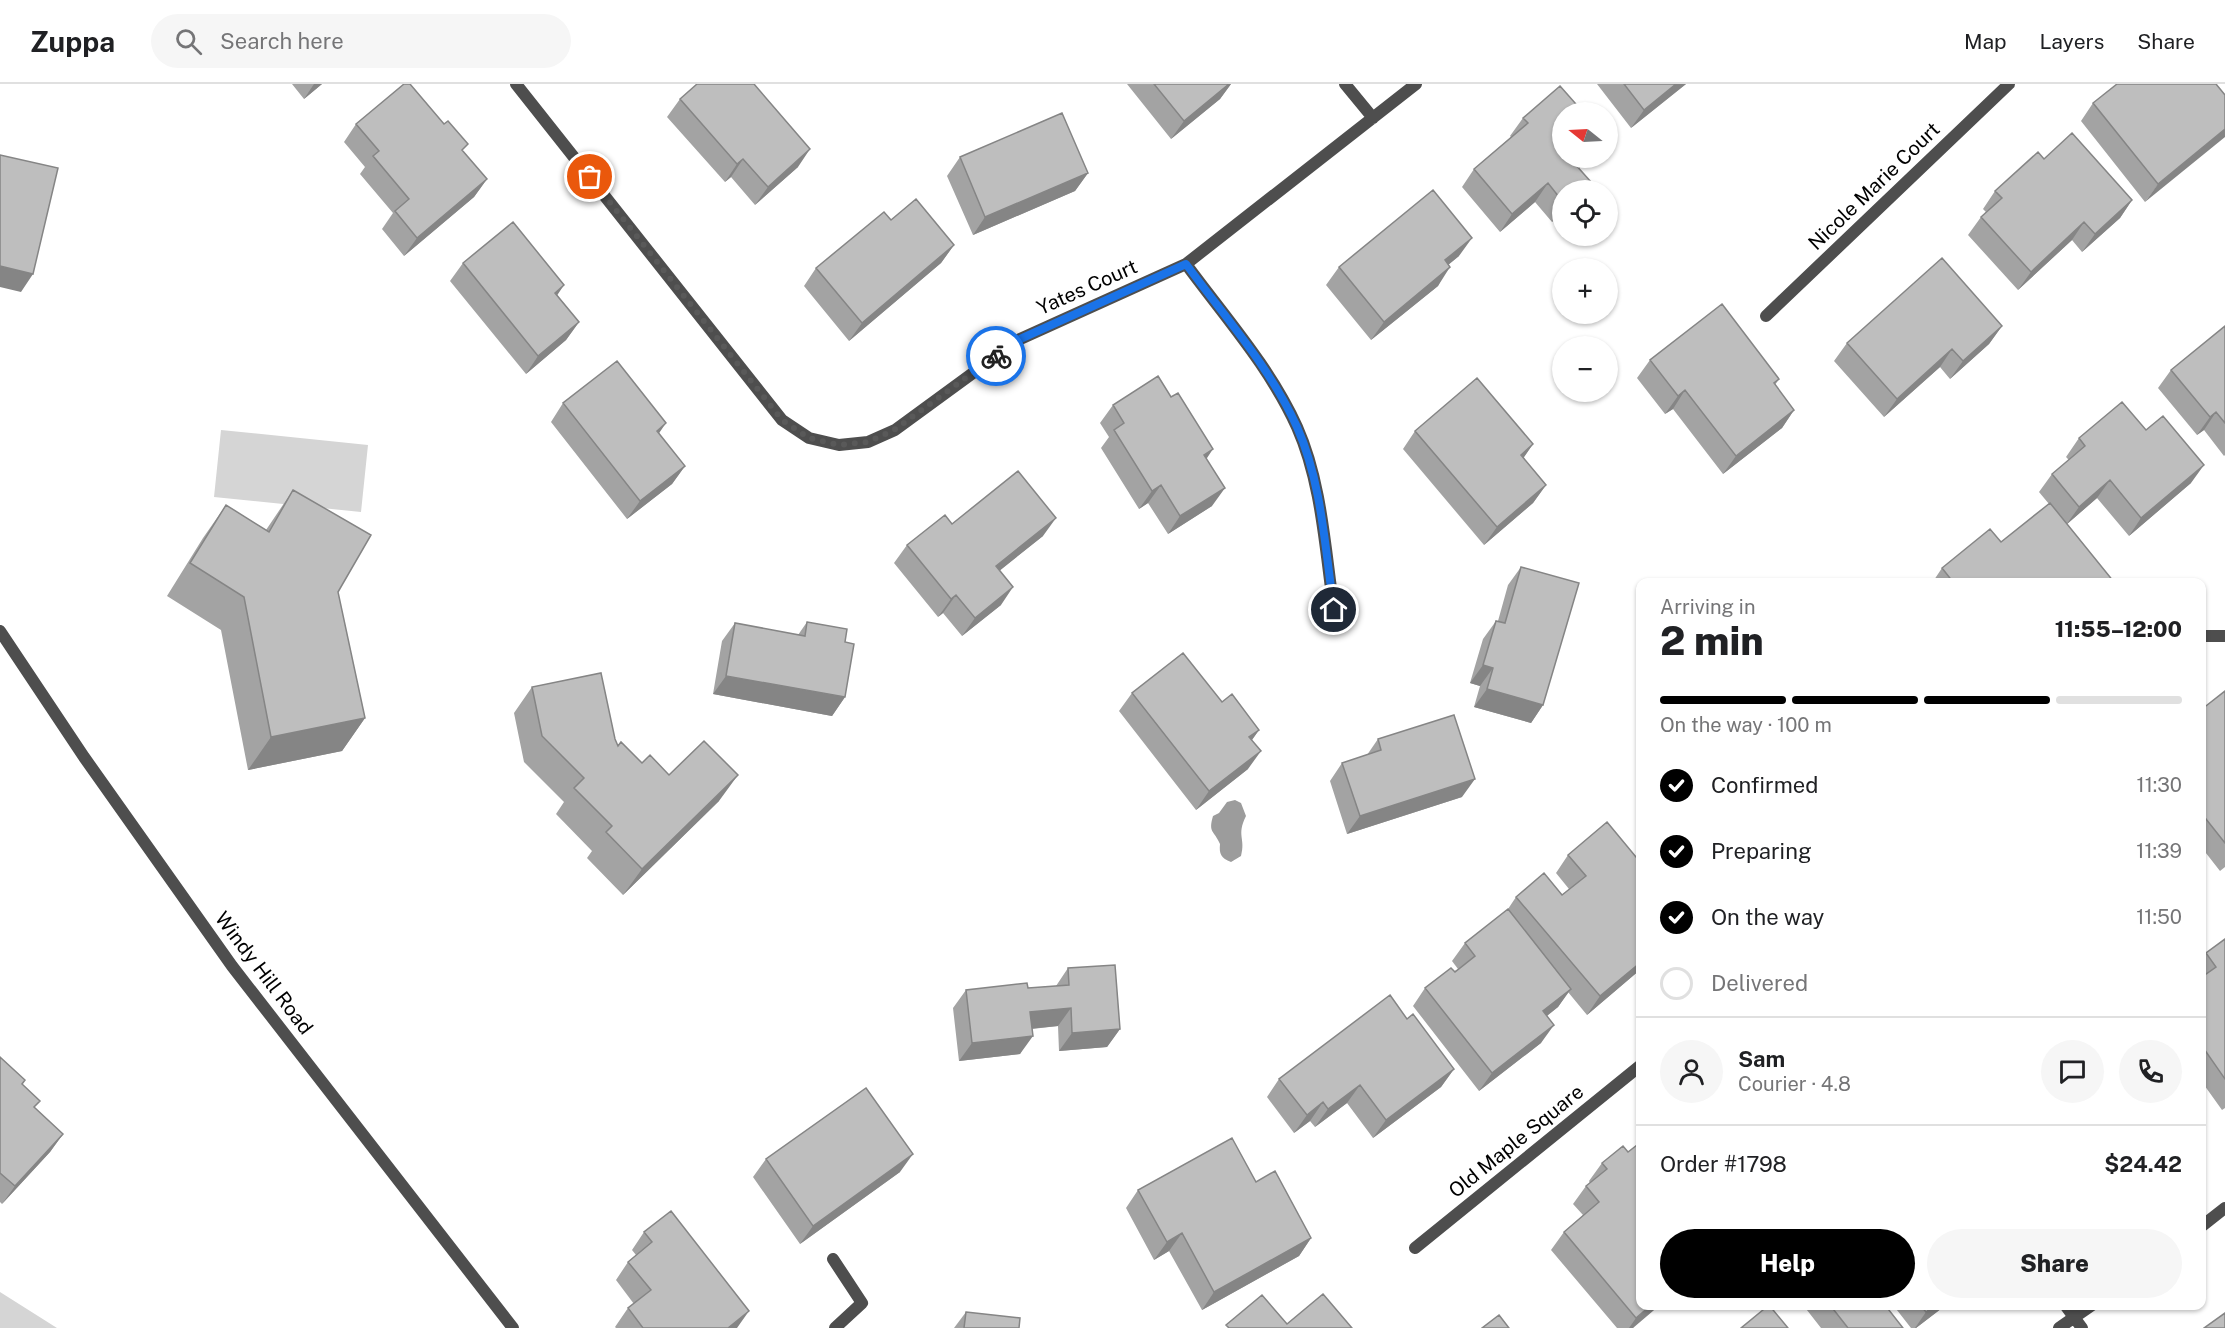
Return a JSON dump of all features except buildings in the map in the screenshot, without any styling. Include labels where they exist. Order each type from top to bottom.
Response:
[{"type":"street","name":"Yates Court","points":[[516,84],[782,420],[809,438],[839,445],[868,442],[894,430],[1018,340],[1186,264],[1416,84]]},
{"type":"street","points":[[1346,84],[1373,118]]},
{"type":"street","name":"Nicole Marie Court","points":[[1766,316],[2009,84]]},
{"type":"street","points":[[1186,264],[1271,379],[1297,427],[1315,483],[1334,610]]},
{"type":"street","name":"Windy Hill Road","points":[[0,631],[84,757],[232,966],[513,1328]]},
{"type":"street","points":[[2206,636],[2225,636]]},
{"type":"street","name":"Old Maple Square","points":[[1415,1248],[1636,1069]]},
{"type":"street","points":[[2206,1223],[2225,1208]]},
{"type":"street","points":[[833,1259],[862,1303],[835,1328]]},
{"type":"street","points":[[2069,1310],[2078,1323]]},
{"type":"street","points":[[2059,1328],[2078,1323],[2088,1310]]},
{"type":"shaded area","points":[[221,430],[368,445],[361,512],[214,497]]},
{"type":"shaded area","points":[[1235,800],[1241,803],[1246,816],[1241,833],[1241,856],[1231,862],[1221,855],[1220,844],[1211,826],[1213,816],[1219,813],[1227,802]]},
{"type":"shaded area","points":[[0,1292],[57,1328],[0,1328]]},
{"type":"way so far","points":[[590,177],[782,420],[809,438],[839,445],[868,442],[894,430],[996,356]]},
{"type":"route","points":[[996,356],[1018,340],[1186,264],[1271,379],[1297,427],[1315,483],[1334,610]]}]
